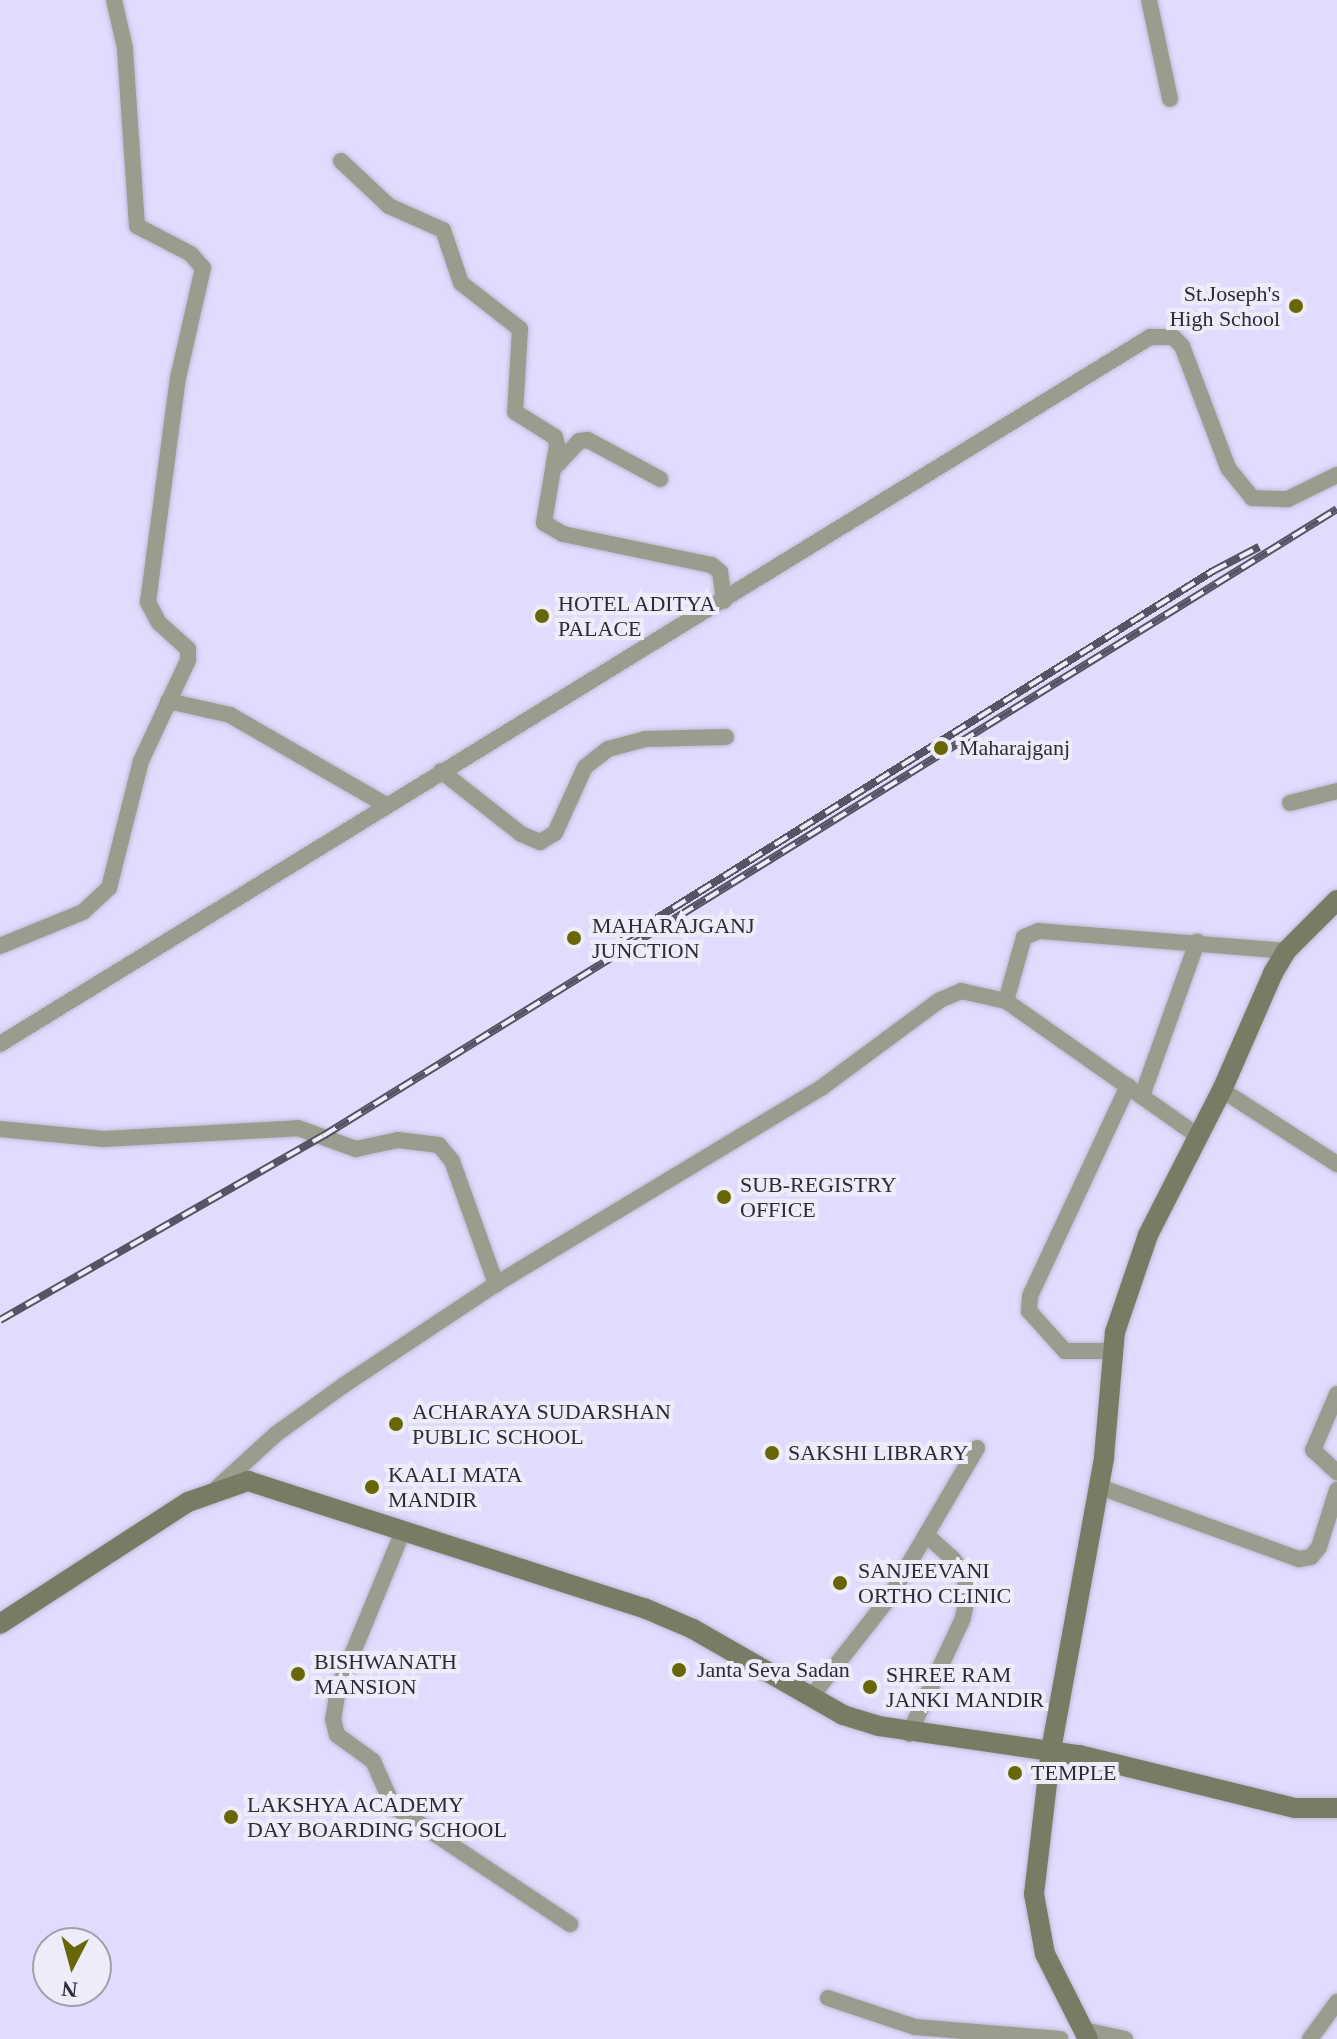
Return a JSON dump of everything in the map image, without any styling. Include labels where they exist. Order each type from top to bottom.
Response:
[{"type":"street","points":[[0,946],[83,912],[109,888],[141,761],[188,649],[152,614],[149,586],[178,378],[203,268],[191,254],[137,226],[125,48],[114,0]]},
{"type":"street","points":[[1149,0],[1170,99]]},
{"type":"street","points":[[341,161],[389,206],[443,230],[461,283],[520,329],[512,401],[522,419],[555,437],[555,468],[543,514],[552,531],[712,565],[720,572],[724,601]]},
{"type":"street","points":[[0,1044],[384,804],[724,601],[1104,361],[1162,334],[1182,346],[1228,468],[1252,498],[1288,499],[1337,475]]},
{"type":"street","points":[[555,468],[579,441],[588,440],[660,479]]},
{"type":"street","points":[[168,701],[240,720],[384,804]]},
{"type":"street","points":[[441,771],[521,834],[540,842],[555,833],[585,767],[608,749],[645,739],[726,737]]},
{"type":"street","points":[[1290,803],[1337,791]]},
{"type":"street","points":[[1125,2039],[1086,2035],[1036,1927],[1034,1894],[1051,1750],[1100,1487],[1120,1310],[1148,1235],[1222,1090],[1286,951],[1337,900]]},
{"type":"street","points":[[1006,1001],[1024,937],[1039,931],[1286,951]]},
{"type":"street","points":[[1113,1351],[1065,1351],[1029,1311],[1030,1296],[1135,1091],[1197,942]]},
{"type":"street","points":[[0,1624],[218,1487],[308,1409],[496,1284],[821,1088],[940,1000],[961,991],[1006,1001],[1198,1136]]},
{"type":"street","points":[[1222,1090],[1337,1164]]},
{"type":"street","points":[[0,1129],[104,1139],[298,1128],[356,1149],[398,1140],[430,1143],[452,1161],[496,1284]]},
{"type":"street","points":[[1337,1394],[1313,1450],[1337,1472]]},
{"type":"street","points":[[811,1697],[867,1629],[977,1448]]},
{"type":"street","points":[[218,1487],[248,1481],[277,1486],[403,1531],[644,1608],[693,1629],[843,1715],[909,1734],[1051,1750],[1295,1808],[1337,1808]]},
{"type":"street","points":[[1100,1487],[1299,1559],[1311,1557],[1319,1547],[1337,1490]]},
{"type":"street","points":[[403,1531],[338,1689],[333,1719],[337,1735],[373,1761],[393,1806],[570,1924]]},
{"type":"street","points":[[909,1734],[963,1618],[967,1597],[965,1578],[953,1559],[926,1535]]},
{"type":"street","points":[[828,1998],[915,2027],[1061,2039]]},
{"type":"street","points":[[1310,2039],[1337,2002]]},
{"type":"railway","points":[[0,1320],[323,1136],[1337,509]]},
{"type":"railway","points":[[622,940],[1213,571],[1259,547]]},
{"type":"place","name":"St.Joseph's High School","points":[[1296,306]]},
{"type":"place","name":"HOTEL ADITYA PALACE","points":[[542,616]]},
{"type":"place","name":"Maharajganj","points":[[941,748]]},
{"type":"place","name":"MAHARAJGANJ JUNCTION","points":[[574,938]]},
{"type":"place","name":"SUB-REGISTRY OFFICE","points":[[724,1197]]},
{"type":"place","name":"ACHARAYA SUDARSHAN PUBLIC SCHOOL","points":[[396,1424]]},
{"type":"place","name":"SAKSHI LIBRARY","points":[[772,1453]]},
{"type":"place","name":"KAALI MATA MANDIR","points":[[372,1487]]},
{"type":"place","name":"SANJEEVANI ORTHO CLINIC","points":[[840,1583]]},
{"type":"place","name":"Janta Seva Sadan","points":[[679,1670]]},
{"type":"place","name":"BISHWANATH MANSION","points":[[298,1674]]},
{"type":"place","name":"SHREE RAM JANKI MANDIR","points":[[870,1687]]},
{"type":"place","name":"TEMPLE","points":[[1015,1773]]},
{"type":"place","name":"LAKSHYA ACADEMY DAY BOARDING SCHOOL","points":[[231,1817]]}]
